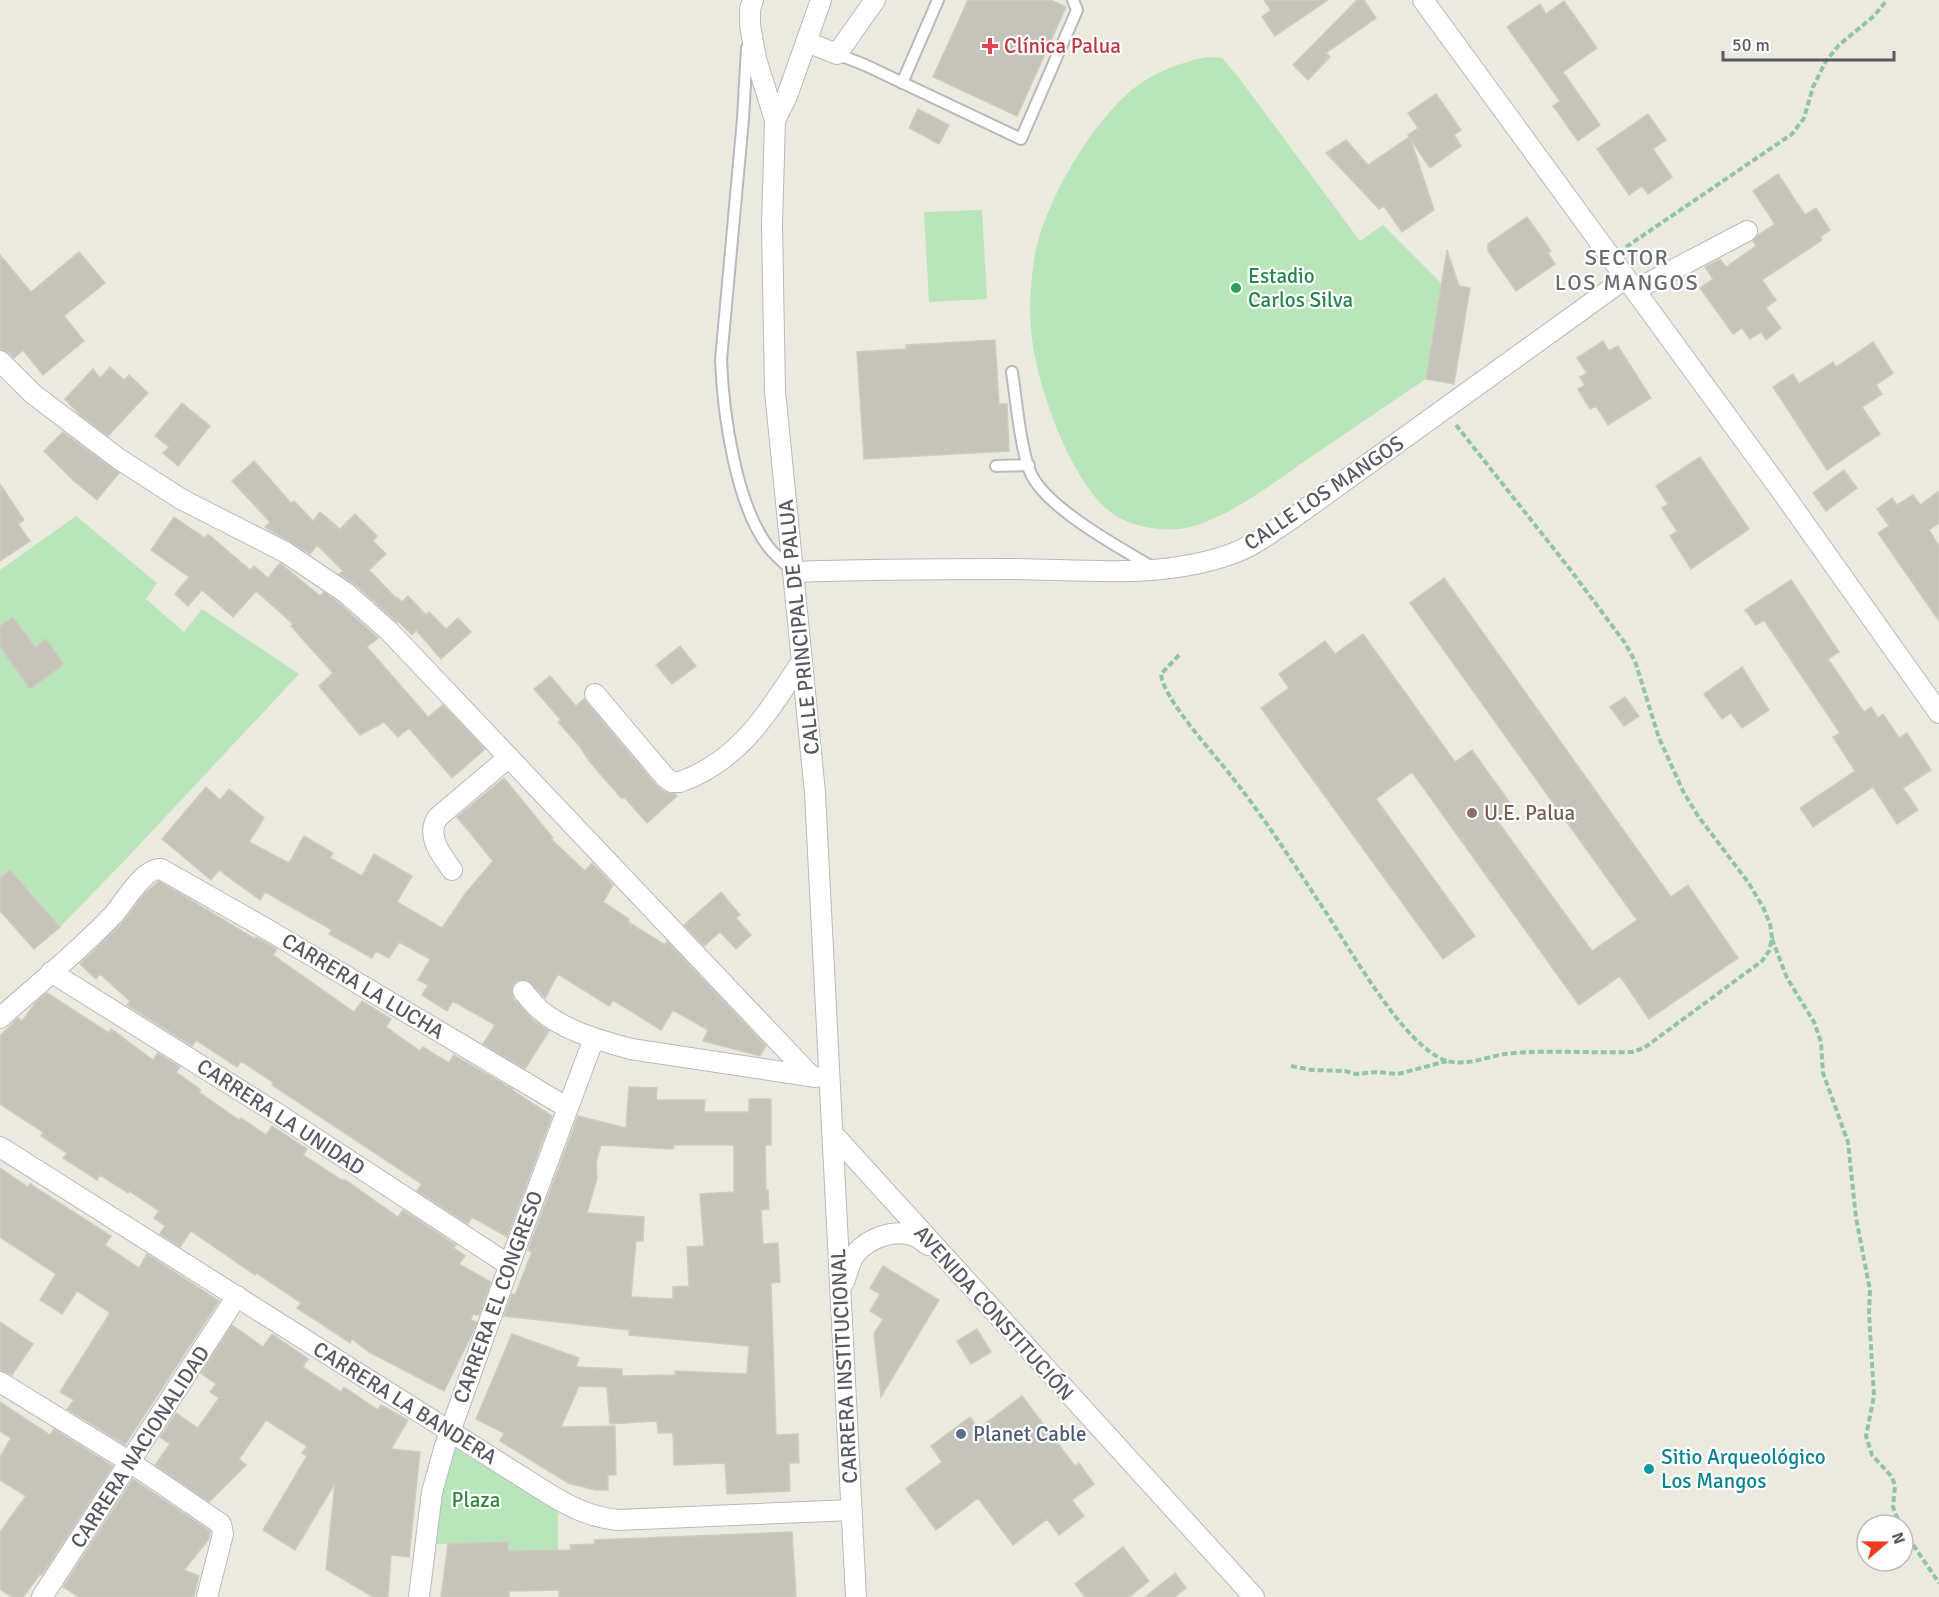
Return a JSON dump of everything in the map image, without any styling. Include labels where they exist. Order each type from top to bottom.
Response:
[{"type":"street","name":"CALLE PRINCIPAL DE PALUA","points":[[775,120],[787,96],[821,0]]},
{"type":"street","points":[[807,42],[837,54],[875,0]]},
{"type":"street","points":[[1423,0],[1631,284],[1939,713]]},
{"type":"street","name":"CALLE PRINCIPAL DE PALUA","points":[[751,4],[750,25],[756,59],[775,120],[772,225],[773,346],[815,801],[821,1078],[833,1134]]},
{"type":"street","name":"CALLE LOS MANGOS","points":[[794,572],[902,568],[1134,571],[1174,568],[1236,553],[1255,543],[1444,410],[1631,284],[1747,231]]},
{"type":"street","points":[[0,361],[33,394],[150,480],[181,499],[285,552],[346,593],[389,631],[508,757],[821,1078]]},
{"type":"street","points":[[595,694],[665,777],[672,782],[680,782],[724,759],[742,742],[765,718],[801,661]]},
{"type":"street","points":[[452,870],[436,847],[433,825],[438,818],[508,757]]},
{"type":"street","name":"CARRERA LA LUCHA","points":[[51,972],[113,915],[145,875],[156,868],[161,869],[568,1108]]},
{"type":"street","points":[[0,1018],[51,972]]},
{"type":"street","name":"CARRERA LA UNIDAD","points":[[51,972],[281,1116],[509,1265]]},
{"type":"street","points":[[523,991],[538,1009],[565,1027],[631,1049],[821,1078]]},
{"type":"street","name":"CARRERA EL CONGRESO","points":[[418,1597],[432,1492],[450,1431],[594,1038]]},
{"type":"street","name":"AVENIDA CONSTITUCIÓN","points":[[833,1134],[1254,1597]]},
{"type":"street","name":"CARRERA INSTITUCIONAL","points":[[833,1134],[856,1597]]},
{"type":"street","name":"CARRERA LA BANDERA","points":[[0,1148],[558,1500],[581,1512],[598,1518],[656,1520],[852,1510]]},
{"type":"street","points":[[841,1290],[853,1257],[865,1245],[879,1238],[906,1233],[938,1251]]},
{"type":"street","name":"CARRERA NACIONALIDAD","points":[[42,1597],[237,1296]]},
{"type":"street","points":[[0,1382],[130,1462],[221,1524],[223,1534],[207,1597]]},
{"type":"lane","points":[[902,83],[938,0]]},
{"type":"lane","points":[[837,54],[1021,139],[1077,10],[1073,0]]},
{"type":"lane","points":[[751,4],[721,360],[722,389],[740,483],[753,518],[770,548],[794,572]]},
{"type":"lane","points":[[1012,372],[1029,465],[1032,475],[1042,490],[1074,518],[1156,569]]},
{"type":"lane","points":[[996,466],[1029,465]]},
{"type":"path","points":[[1611,257],[1792,134],[1804,118],[1813,87],[1826,61],[1839,45],[1874,16],[1887,0]]},
{"type":"path","points":[[1444,410],[1625,643],[1641,677],[1659,738],[1683,791],[1698,816],[1748,882],[1763,907],[1787,978],[1814,1022],[1821,1042],[1823,1073],[1848,1142],[1856,1218],[1870,1290],[1869,1314],[1874,1396],[1866,1436],[1872,1455],[1892,1477],[1895,1486],[1893,1507],[1895,1513]]},
{"type":"path","points":[[1179,654],[1161,674],[1161,682],[1181,713],[1251,800],[1375,987],[1404,1026],[1422,1046],[1448,1061]]},
{"type":"path","points":[[1291,1066],[1356,1074],[1377,1072],[1398,1074],[1448,1061],[1461,1062],[1506,1054],[1632,1052],[1644,1048],[1762,961],[1769,951],[1772,938]]},
{"type":"path","points":[[1915,1548],[1939,1583]]},
{"type":"green space","name":"Estadio Carlos Silva","points":[[1207,57],[1222,58],[1239,78],[1360,241],[1383,225],[1441,283],[1426,379],[1229,511],[1195,526],[1162,529],[1136,525],[1113,514],[1097,499],[1082,479],[1069,455],[1047,401],[1039,374],[1031,328],[1032,272],[1040,234],[1048,213],[1070,169],[1096,128],[1125,96],[1143,82],[1174,66]]},
{"type":"green space","points":[[982,210],[987,299],[929,302],[924,212]]},
{"type":"green space","points":[[76,516],[157,583],[146,599],[184,632],[202,609],[299,674],[60,927],[10,870],[0,878],[0,570]]},
{"type":"green space","name":"Plaza","points":[[450,1431],[558,1500],[558,1558],[551,1558],[551,1550],[538,1550],[508,1559],[507,1543],[425,1544]]},
{"type":"building","name":"Clínica Palua","points":[[968,0],[1051,0],[1066,7],[1017,116],[933,77]]},
{"type":"building","points":[[1264,0],[1328,0],[1275,36],[1262,17],[1271,10]]},
{"type":"building","points":[[1357,0],[1364,0],[1376,18],[1326,53],[1330,57],[1308,80],[1293,65]]},
{"type":"building","points":[[1564,1],[1597,48],[1563,72],[1600,125],[1578,141],[1553,106],[1560,101],[1507,27],[1540,4],[1546,14]]},
{"type":"building","points":[[1436,94],[1461,130],[1454,135],[1461,146],[1430,168],[1411,140],[1434,210],[1402,232],[1384,206],[1379,209],[1326,153],[1346,140],[1368,165],[1409,137],[1408,135],[1418,128],[1408,113]]},
{"type":"building","points":[[918,109],[949,125],[939,144],[909,128]]},
{"type":"building","points":[[1648,114],[1666,140],[1653,149],[1672,177],[1648,194],[1642,186],[1629,195],[1597,149]]},
{"type":"building","points":[[1778,174],[1805,215],[1816,208],[1830,230],[1820,237],[1822,240],[1762,280],[1776,300],[1766,308],[1781,328],[1766,340],[1761,332],[1750,339],[1742,328],[1733,334],[1700,288],[1713,279],[1705,267],[1720,259],[1726,267],[1756,246],[1753,241],[1758,235],[1775,224],[1753,191]]},
{"type":"building","points":[[1527,217],[1551,251],[1548,253],[1555,264],[1516,291],[1488,251],[1488,244]]},
{"type":"building","points":[[1447,250],[1459,286],[1470,288],[1454,384],[1426,379]]},
{"type":"building","points":[[79,252],[105,283],[64,316],[84,341],[43,375],[23,350],[14,358],[8,352],[0,349],[0,255],[31,292]]},
{"type":"building","points":[[995,340],[999,404],[1007,404],[1009,451],[864,459],[857,352],[906,349],[906,345]]},
{"type":"building","points":[[1603,341],[1609,351],[1618,346],[1651,398],[1608,425],[1596,406],[1590,409],[1578,389],[1585,385],[1580,377],[1587,373],[1577,358]]},
{"type":"building","points":[[1873,342],[1893,373],[1876,385],[1882,394],[1862,407],[1880,434],[1827,470],[1773,387],[1793,374],[1799,384],[1833,362],[1836,367]]},
{"type":"building","points":[[110,367],[124,380],[129,375],[148,393],[108,436],[80,415],[65,399],[93,369],[100,378]]},
{"type":"building","points":[[182,403],[210,426],[178,466],[163,453],[169,447],[155,436]]},
{"type":"building","points":[[63,432],[119,473],[97,500],[44,451]]},
{"type":"building","points":[[1700,457],[1749,529],[1691,569],[1670,536],[1677,531],[1662,508],[1668,504],[1656,486]]},
{"type":"building","points":[[254,461],[291,503],[294,501],[313,521],[320,512],[340,529],[355,514],[377,536],[373,541],[386,554],[369,570],[396,598],[402,602],[408,596],[426,615],[429,612],[446,629],[458,618],[471,632],[441,659],[416,630],[412,635],[354,584],[339,574],[343,571],[317,545],[310,554],[265,527],[270,522],[232,481]]},
{"type":"building","points":[[1844,470],[1857,488],[1826,511],[1813,493]]},
{"type":"building","points":[[0,484],[24,520],[18,524],[30,541],[0,561]]},
{"type":"building","points":[[1939,491],[1939,523],[1929,530],[1939,546],[1939,621],[1878,533],[1889,526],[1877,509],[1892,498],[1897,505],[1913,495],[1920,505]]},
{"type":"building","points":[[174,517],[205,538],[208,534],[250,570],[254,566],[268,578],[280,563],[320,596],[324,592],[339,603],[378,638],[367,647],[428,717],[443,705],[485,749],[452,778],[409,728],[398,737],[384,722],[360,735],[319,686],[333,673],[291,626],[293,624],[256,591],[233,617],[202,590],[188,606],[175,594],[189,577],[151,550]]},
{"type":"building","points":[[1444,578],[1671,897],[1688,885],[1738,958],[1649,1019],[1620,976],[1579,1005],[1412,772],[1376,799],[1475,936],[1443,959],[1261,708],[1289,688],[1279,674],[1325,641],[1335,654],[1363,634],[1455,762],[1472,750],[1513,807],[1496,819],[1592,951],[1637,920],[1410,603]]},
{"type":"building","points":[[1791,580],[1839,652],[1828,659],[1864,712],[1871,707],[1878,718],[1883,714],[1899,738],[1907,733],[1931,770],[1903,788],[1918,810],[1897,824],[1873,787],[1813,827],[1800,808],[1855,771],[1833,737],[1840,733],[1764,620],[1756,625],[1745,610]]},
{"type":"building","points":[[13,617],[35,647],[46,639],[64,664],[30,689],[0,647],[0,626]]},
{"type":"building","points":[[680,646],[696,666],[672,684],[656,665]]},
{"type":"building","points":[[1742,667],[1769,710],[1742,728],[1731,713],[1722,719],[1704,694]]},
{"type":"building","points":[[550,676],[576,706],[584,699],[656,785],[665,792],[677,796],[647,823],[624,797],[622,799],[589,761],[581,748],[558,722],[561,720],[534,689]]},
{"type":"building","points":[[1625,697],[1639,716],[1624,726],[1610,707]]},
{"type":"building","points":[[504,778],[553,838],[551,839],[585,871],[592,863],[613,885],[603,902],[629,919],[628,922],[665,945],[667,941],[766,1046],[760,1056],[703,1041],[708,1030],[673,1010],[661,1030],[613,1000],[609,1006],[558,974],[545,998],[527,980],[516,981],[512,987],[513,998],[533,1020],[549,1031],[525,1069],[483,1044],[495,1025],[453,1001],[447,1011],[422,995],[428,985],[418,980],[430,959],[399,942],[389,958],[376,951],[372,958],[329,934],[332,930],[265,892],[260,900],[219,870],[211,880],[162,839],[206,787],[220,800],[229,789],[264,818],[249,842],[289,863],[304,836],[333,853],[330,858],[362,876],[374,854],[412,876],[397,902],[442,928],[465,894],[493,861],[457,817]]},
{"type":"building","points":[[10,870],[60,927],[34,949],[0,911],[0,878]]},
{"type":"building","points":[[159,881],[255,939],[256,937],[277,949],[273,955],[354,1012],[362,1001],[391,1019],[386,1027],[420,1051],[423,1047],[449,1063],[454,1055],[513,1089],[552,1116],[507,1237],[472,1217],[468,1224],[417,1191],[422,1184],[272,1085],[273,1082],[241,1061],[237,1067],[196,1040],[192,1046],[127,1005],[130,1001],[100,974],[96,979],[80,964],[122,923],[144,894]]},
{"type":"building","points":[[721,892],[740,915],[736,918],[751,935],[736,949],[720,932],[704,946],[684,925]]},
{"type":"building","points":[[47,993],[109,1033],[111,1029],[153,1060],[158,1053],[180,1067],[176,1072],[201,1090],[199,1092],[239,1120],[241,1118],[266,1135],[272,1126],[307,1149],[303,1155],[343,1181],[344,1179],[398,1217],[403,1210],[456,1245],[454,1248],[465,1256],[459,1264],[491,1282],[479,1315],[473,1314],[471,1320],[477,1322],[444,1391],[369,1352],[352,1339],[350,1343],[297,1308],[301,1303],[191,1231],[180,1247],[160,1234],[165,1226],[154,1218],[159,1211],[129,1191],[128,1193],[100,1175],[97,1180],[63,1158],[67,1153],[41,1136],[43,1132],[0,1104],[0,1036],[18,1018],[22,1021],[36,1002]]},
{"type":"building","points":[[629,1087],[657,1088],[656,1100],[705,1100],[704,1112],[749,1112],[749,1099],[771,1099],[771,1145],[765,1145],[766,1190],[768,1190],[769,1209],[761,1210],[763,1244],[778,1243],[780,1282],[771,1283],[776,1435],[798,1434],[799,1463],[789,1463],[790,1491],[727,1494],[725,1463],[674,1465],[673,1433],[658,1433],[657,1421],[610,1424],[607,1387],[579,1386],[561,1427],[615,1426],[616,1475],[608,1475],[608,1490],[595,1490],[568,1483],[500,1441],[504,1433],[476,1419],[512,1334],[579,1358],[576,1367],[622,1369],[622,1376],[675,1375],[675,1371],[747,1374],[749,1346],[629,1335],[629,1330],[504,1316],[532,1252],[528,1250],[578,1116],[626,1128]],"holes":[[[601,1145],[673,1149],[674,1145],[734,1145],[734,1192],[700,1194],[704,1246],[687,1247],[689,1286],[673,1287],[673,1299],[631,1297],[636,1241],[643,1241],[644,1217],[587,1213],[597,1178],[596,1162]]]},
{"type":"building","points":[[0,1168],[28,1187],[30,1184],[111,1236],[105,1245],[139,1268],[147,1254],[219,1301],[125,1445],[67,1409],[74,1400],[60,1392],[110,1313],[77,1291],[62,1314],[40,1300],[56,1274],[0,1237]]},
{"type":"building","points":[[883,1266],[939,1300],[881,1397],[874,1334],[883,1319],[870,1311],[880,1294],[870,1288]]},
{"type":"building","points":[[0,1322],[33,1344],[12,1375],[0,1370]]},
{"type":"building","points":[[232,1325],[263,1347],[272,1334],[308,1359],[303,1367],[341,1392],[344,1387],[378,1410],[381,1405],[408,1420],[391,1449],[420,1452],[409,1557],[391,1555],[388,1597],[373,1597],[326,1569],[335,1483],[295,1550],[263,1530],[307,1456],[302,1453],[307,1446],[266,1420],[239,1459],[246,1465],[209,1502],[155,1465],[170,1444],[160,1437],[176,1413],[198,1428],[219,1398],[210,1392],[216,1384],[201,1373]]},
{"type":"building","points":[[977,1329],[991,1352],[971,1364],[957,1341]]},
{"type":"building","points":[[1022,1396],[1075,1466],[1079,1463],[1094,1484],[1072,1500],[1084,1516],[1059,1535],[1047,1519],[1013,1545],[978,1498],[936,1530],[906,1489],[942,1462],[931,1446],[970,1417],[978,1429]]},
{"type":"building","points":[[0,1402],[50,1435],[54,1429],[113,1466],[42,1575],[40,1574],[23,1597],[12,1597],[0,1589],[0,1532],[26,1496],[0,1480],[0,1457],[11,1438],[0,1431]]},
{"type":"building","points":[[133,1479],[210,1531],[209,1539],[184,1570],[199,1576],[194,1597],[79,1597],[63,1587]]},
{"type":"building","points":[[792,1532],[796,1597],[559,1597],[559,1590],[509,1591],[509,1597],[441,1597],[448,1544],[508,1542],[508,1551],[571,1550],[570,1545],[595,1544],[594,1540]]},
{"type":"building","points":[[1123,1547],[1149,1581],[1129,1597],[1085,1597],[1075,1584]]},
{"type":"building","points":[[1175,1573],[1186,1588],[1175,1597],[1145,1597]]},
{"type":"place","name":"Clínica Palua","points":[[990,46]]},
{"type":"place","name":"Estadio Carlos Silva","points":[[1236,288]]},
{"type":"place","name":"U.E. Palua","points":[[1472,813]]},
{"type":"place","name":"Planet Cable","points":[[961,1434]]},
{"type":"place","name":"Sitio Arqueológico Los Mangos","points":[[1649,1469]]},
{"type":"district","name":"SECTOR LOS MANGOS","points":[[1627,270]]}]
